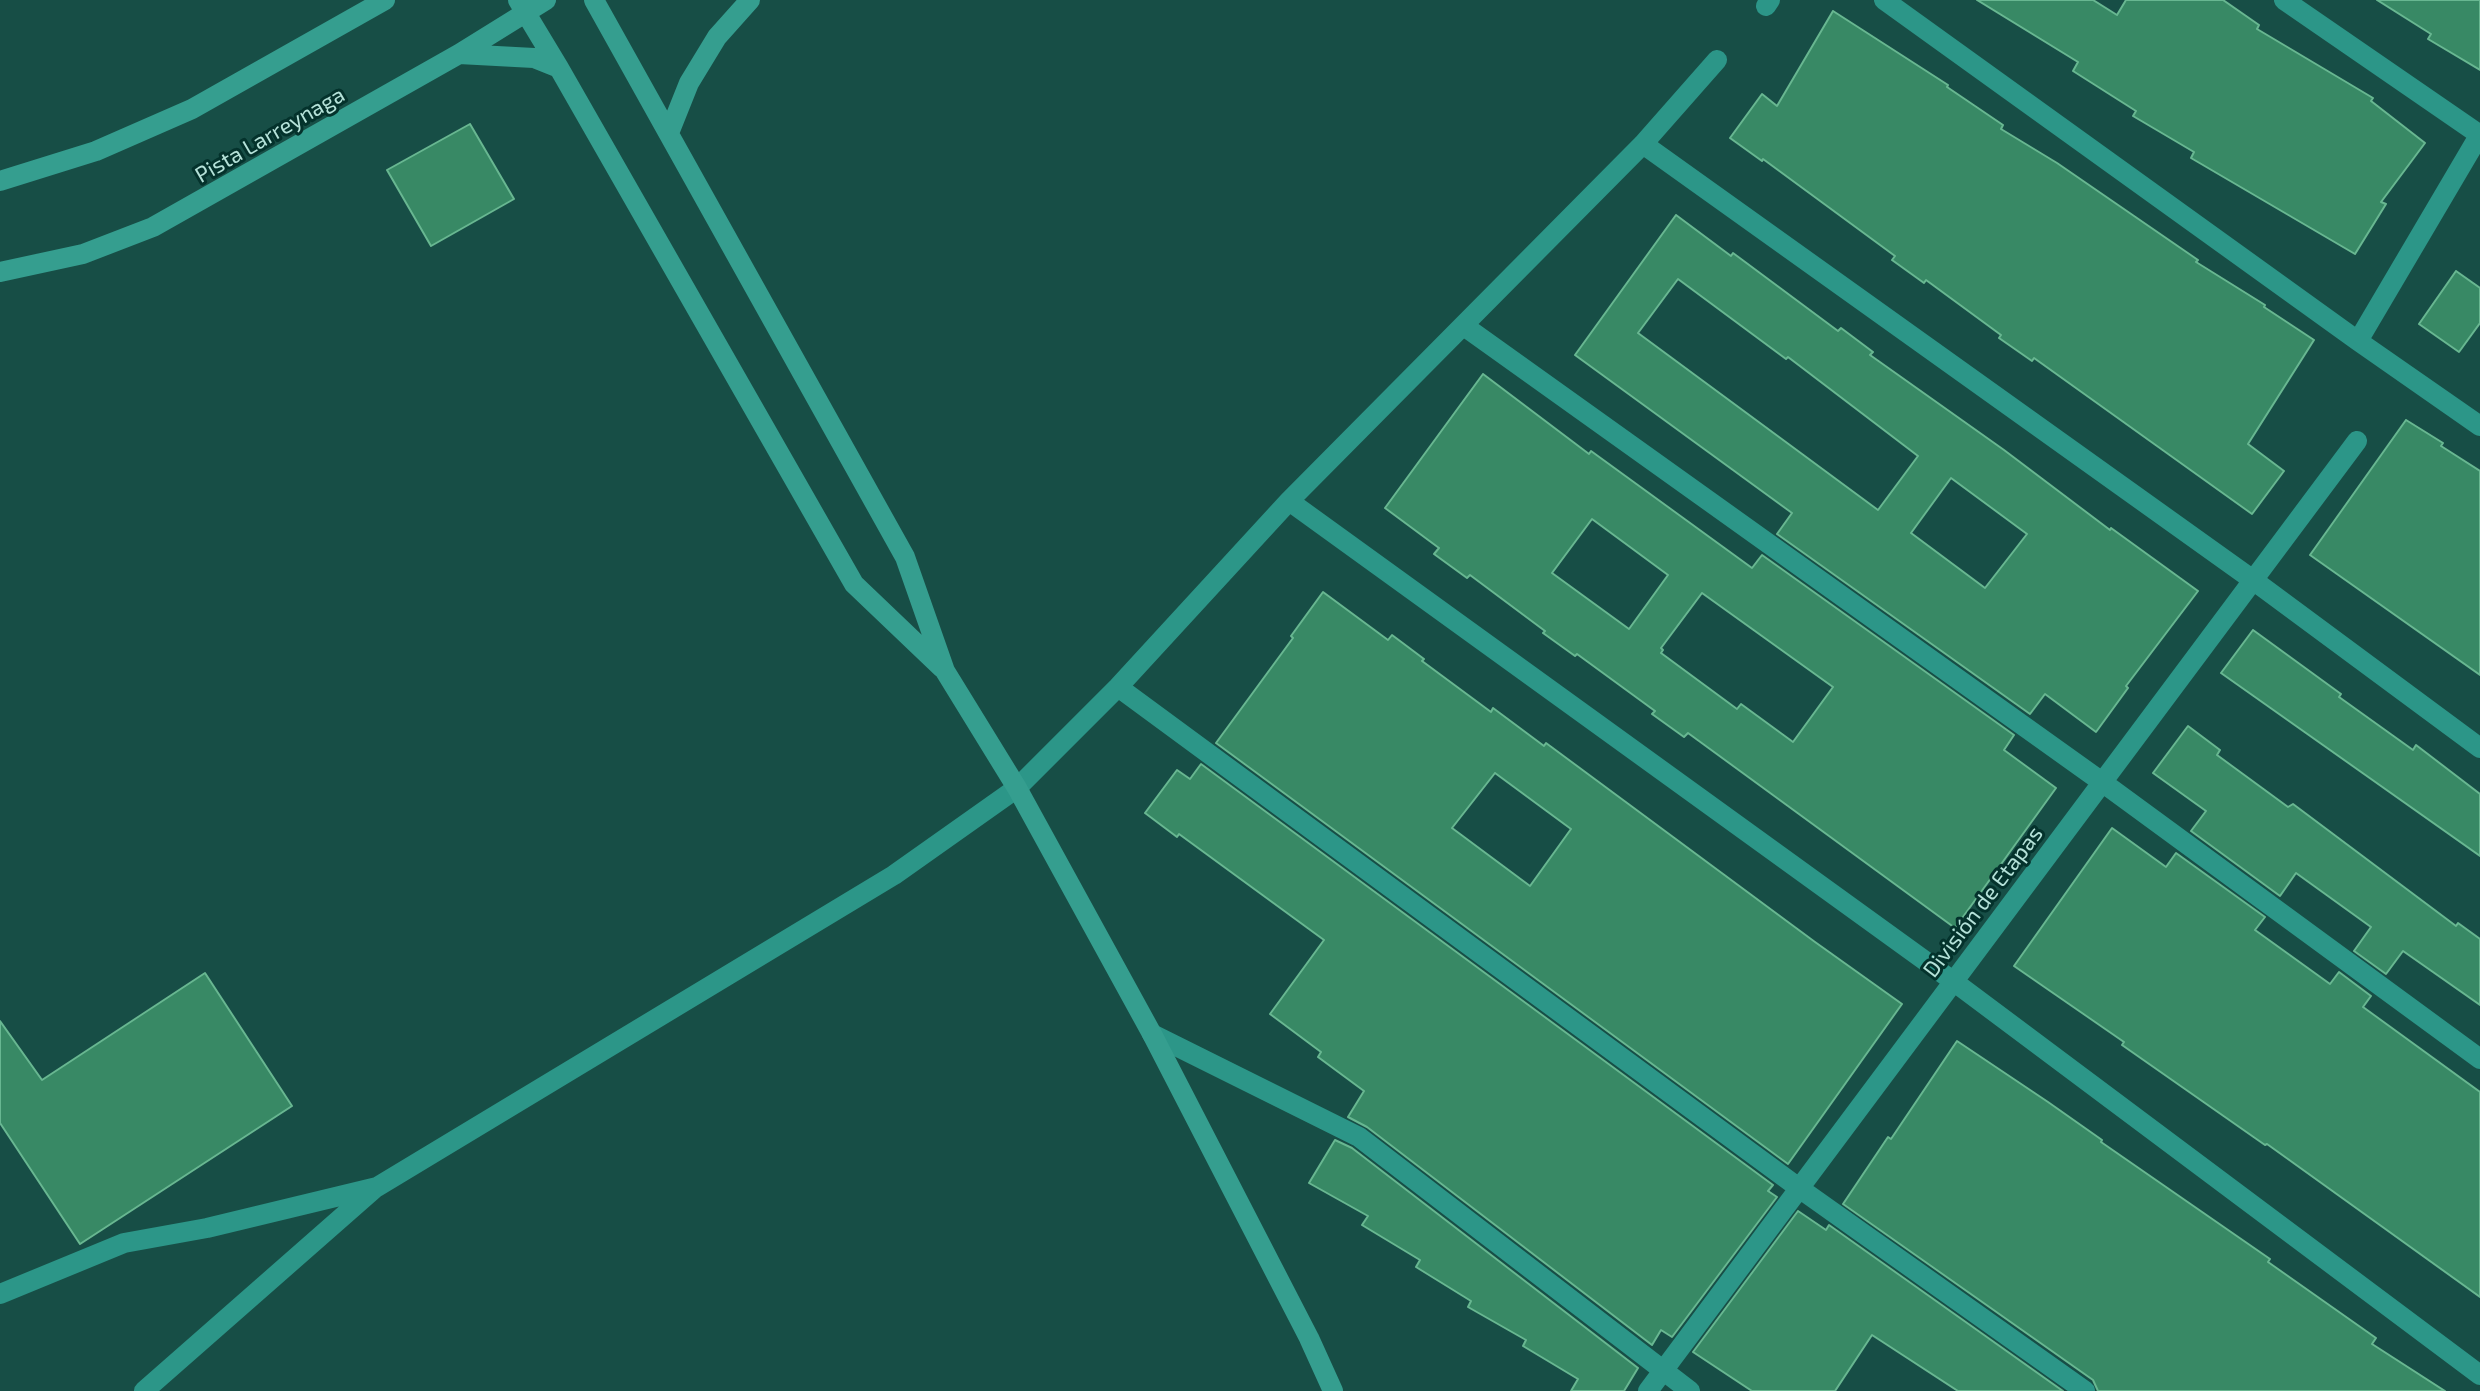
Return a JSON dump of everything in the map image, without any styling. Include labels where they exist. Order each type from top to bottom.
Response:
[{"type":"main road","points":[[0,181],[96,151],[192,109],[385,0]]},
{"type":"main road","name":"Pista Larreynaga","points":[[0,272],[83,254],[153,227],[459,54],[522,6],[546,0]]},
{"type":"main road","points":[[594,0],[905,557],[945,671],[1017,788],[1152,1034],[1309,1338],[1333,1391]]},
{"type":"main road","points":[[669,133],[689,83],[717,37],[750,0]]},
{"type":"main road","points":[[522,6],[854,584],[945,671]]},
{"type":"main road","points":[[459,54],[534,58],[559,68]]},
{"type":"street","points":[[1884,0],[2480,426]]},
{"type":"street","points":[[2284,0],[2480,135],[2358,341]]},
{"type":"street","points":[[144,1391],[377,1187],[894,875],[1017,788],[1118,687],[1289,501],[1643,144],[1717,60]]},
{"type":"street","points":[[1643,144],[2253,580],[2480,748]]},
{"type":"street","points":[[1464,326],[2102,782],[2480,1059]]},
{"type":"street","name":"División de Etapas","points":[[1648,1391],[2357,441]]},
{"type":"street","points":[[1289,501],[1953,981],[2480,1375]]},
{"type":"street","points":[[1118,687],[1799,1188],[2085,1391]]},
{"type":"street","points":[[1152,1034],[1359,1137],[1690,1391]]},
{"type":"street","points":[[0,1294],[124,1243],[207,1228],[377,1187]]},
{"type":"building","points":[[1977,0],[2093,0],[2117,15],[2126,0],[2223,0],[2259,25],[2257,29],[2373,98],[2371,101],[2425,143],[2381,202],[2386,204],[2355,254],[2191,158],[2194,152],[2133,116],[2136,111],[2073,71],[2078,62]]},
{"type":"building","points":[[2377,0],[2480,0],[2480,70],[2428,39],[2431,34]]},
{"type":"building","points":[[1833,11],[1948,85],[2003,125],[2001,129],[2057,163],[2198,260],[2196,262],[2314,340],[2248,444],[2284,471],[2252,514],[2034,358],[2032,361],[1999,338],[2001,335],[1926,280],[1924,283],[1892,260],[1895,256],[1730,138],[1762,94],[1777,106]]},
{"type":"building","points":[[470,124],[514,199],[431,246],[387,170]]},
{"type":"building","points":[[1676,215],[1838,331],[1841,328],[1873,352],[1870,355],[2198,591],[2126,686],[2128,688],[2096,732],[2045,694],[2030,714],[1777,534],[1792,513],[1575,355]],"holes":[[[1678,279],[1786,359],[1788,357],[1918,456],[1878,510],[1638,333]],[[1951,478],[2027,534],[1985,588],[1911,533]]]},
{"type":"building","points":[[2456,271],[2480,288],[2480,323],[2459,352],[2419,324]]},
{"type":"building","points":[[1483,374],[1589,454],[1591,451],[1752,568],[1762,555],[2014,735],[2004,750],[2056,788],[1955,928],[1688,733],[1684,737],[1652,714],[1655,711],[1543,633],[1545,631],[1470,575],[1467,578],[1434,554],[1439,548],[1385,508]],"holes":[[[1592,519],[1668,575],[1629,629],[1552,573]],[[1702,593],[1833,687],[1793,742],[1741,704],[1737,709],[1661,653],[1661,648]]]},
{"type":"building","points":[[2406,420],[2480,471],[2480,675],[2310,555]]},
{"type":"building","points":[[1323,592],[1388,640],[1392,635],[1491,712],[1493,708],[1544,746],[1546,743],[1902,1004],[1788,1164],[1216,743],[1293,638],[1291,636]],"holes":[[[1495,773],[1571,829],[1530,886],[1452,828]]]},
{"type":"building","points":[[2253,630],[2341,694],[2339,697],[2413,750],[2416,745],[2480,794],[2480,856],[2221,673]]},
{"type":"building","points":[[2188,726],[2220,750],[2217,755],[2288,807],[2293,804],[2456,926],[2458,923],[2480,939],[2480,1005],[2403,951],[2386,974],[2354,951],[2371,927],[2296,873],[2280,896],[2191,831],[2206,811],[2153,773]]},
{"type":"building","points":[[1201,764],[1773,1185],[1768,1191],[1777,1197],[1672,1337],[1661,1330],[1652,1345],[1367,1127],[1348,1117],[1364,1091],[1318,1057],[1321,1052],[1270,1014],[1324,940],[1179,834],[1177,837],[1145,813],[1177,770],[1190,779]]},
{"type":"building","points":[[2112,828],[2166,867],[2176,853],[2265,917],[2255,930],[2330,984],[2339,972],[2371,996],[2363,1007],[2480,1092],[2480,1297],[2014,966]]},
{"type":"building","points":[[205,973],[292,1106],[80,1244],[0,1123],[0,1021],[42,1080]]},
{"type":"building","points":[[1957,1041],[2270,1259],[2268,1262],[2376,1338],[2372,1344],[2445,1391],[2098,1391],[2093,1380],[1843,1204]]},
{"type":"building","points":[[1335,1140],[1352,1148],[1638,1368],[1624,1391],[1571,1391],[1578,1379],[1523,1346],[1526,1340],[1468,1307],[1471,1301],[1416,1267],[1420,1260],[1362,1225],[1368,1216],[1309,1183]]},
{"type":"building","points":[[1798,1211],[1826,1230],[1829,1225],[2063,1391],[1958,1391],[1872,1335],[1835,1391],[1752,1391],[1693,1352]]}]
